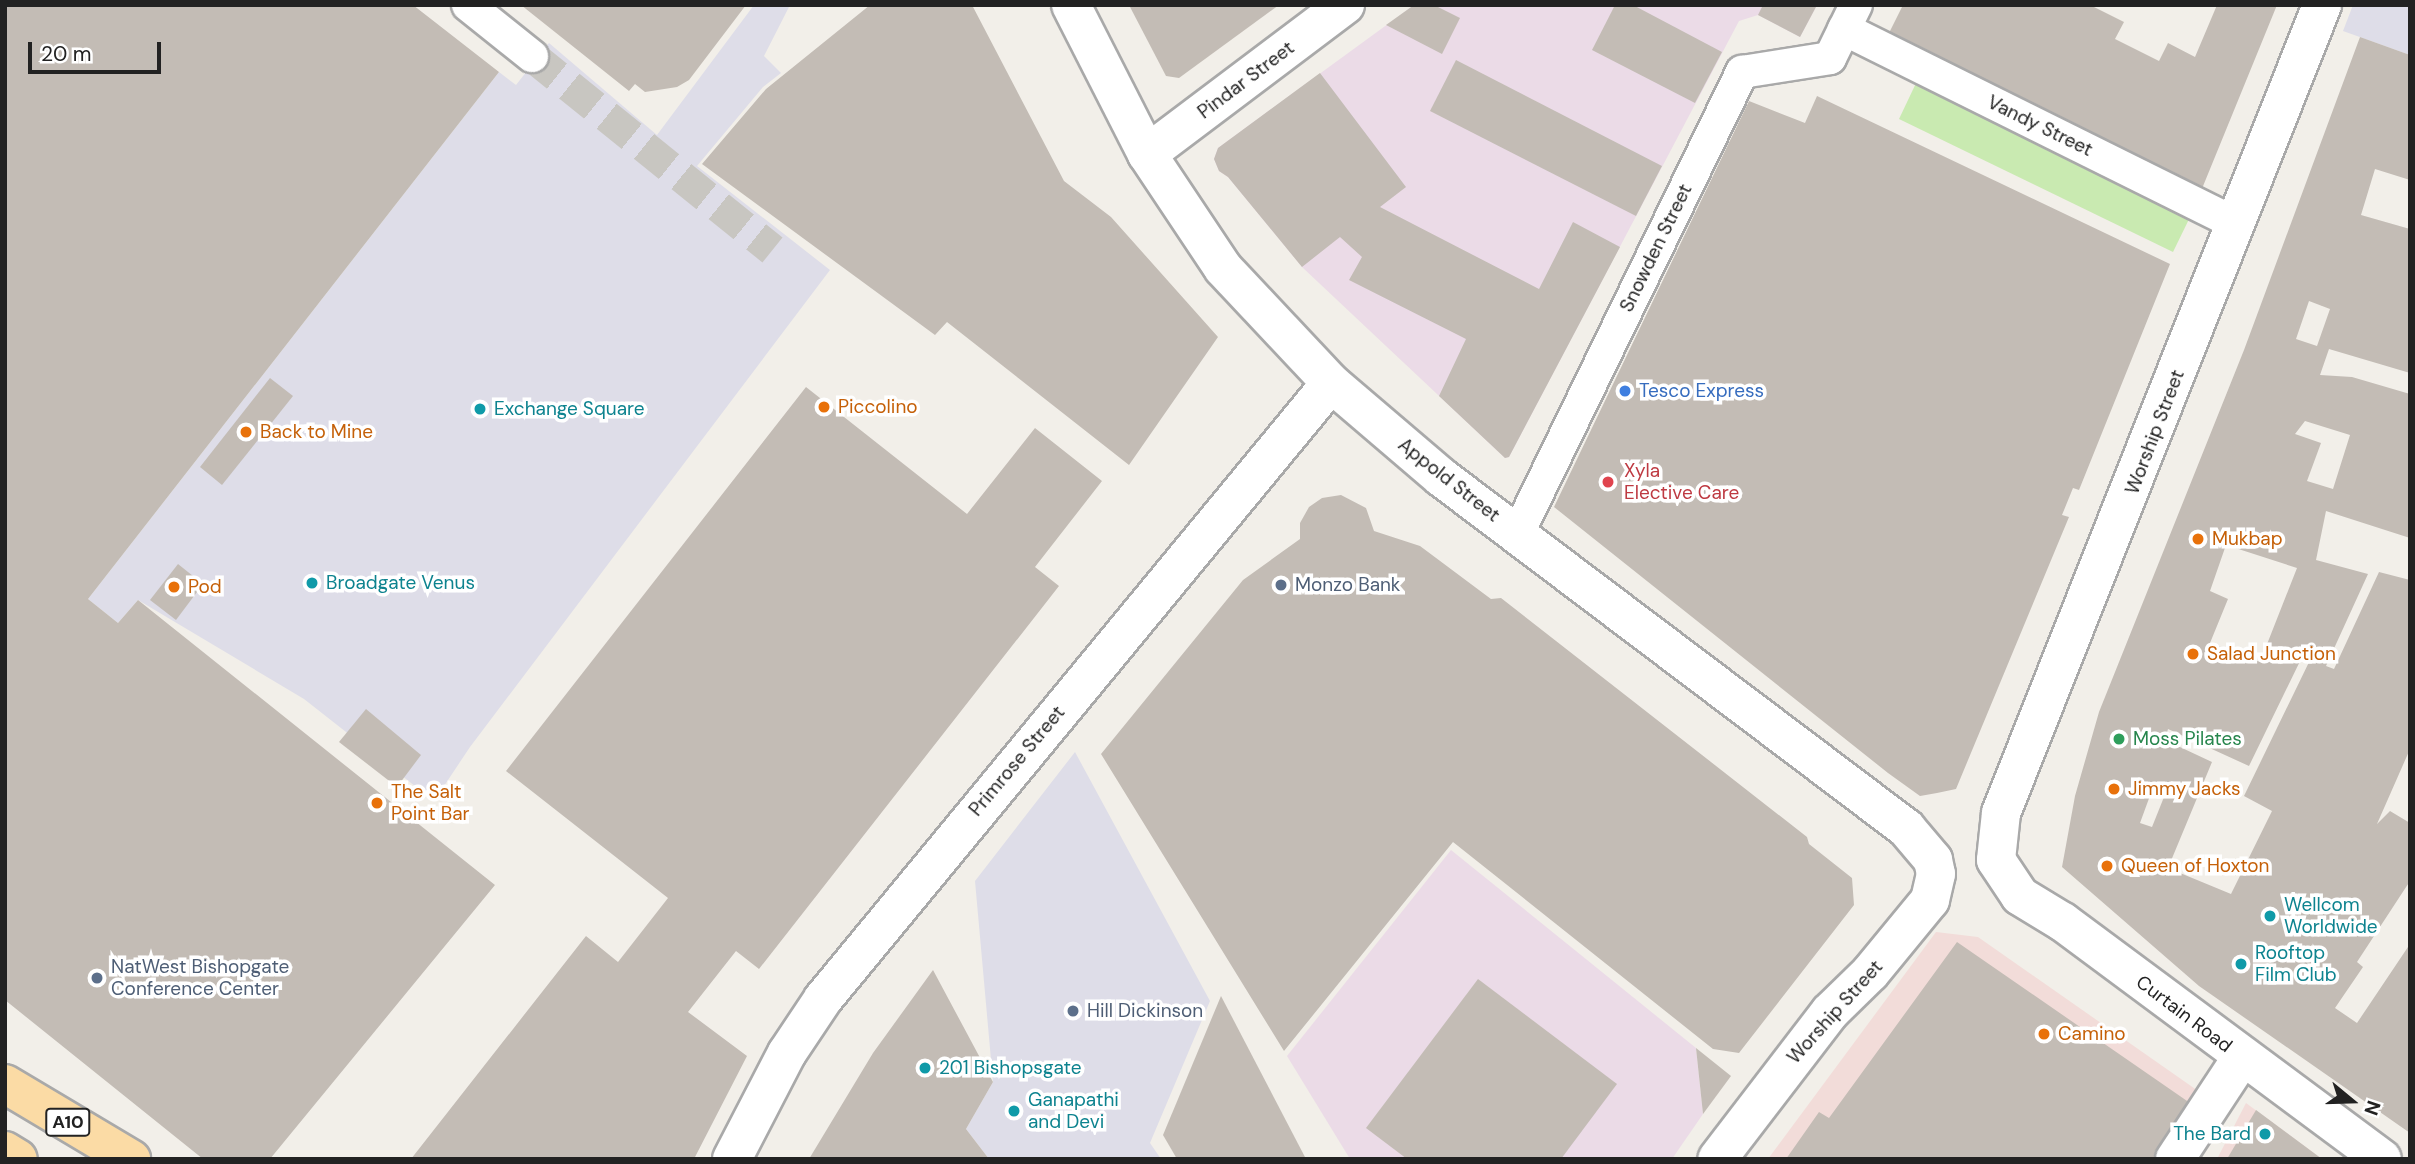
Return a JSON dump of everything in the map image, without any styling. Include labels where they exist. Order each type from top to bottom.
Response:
[{"type":"main road","name":"A10","points":[[5,1084],[131,1159]]},
{"type":"main road","points":[[5,1151],[18,1159]]},
{"type":"street","points":[[468,5],[533,56]]},
{"type":"street","name":"Appold Street","points":[[1070,5],[1147,154],[1223,268],[1331,383],[1441,477],[1906,828],[1933,859]]},
{"type":"street","name":"Pindar Street","points":[[1147,154],[1345,5]]},
{"type":"street","name":"Worship Street","points":[[1996,860],[2001,813],[2322,5]]},
{"type":"street","name":"Vandy Street","points":[[1850,17],[2236,224]]},
{"type":"street","name":"Snowden Street","points":[[1517,533],[1742,72],[1830,58],[1850,17]]},
{"type":"street","name":"Primrose Street","points":[[732,1159],[787,1053],[823,999],[1331,383]]},
{"type":"street","name":"Worship Street","points":[[1717,1159],[1830,1012],[1870,973],[1930,900],[1936,874],[1933,859]]},
{"type":"street","name":"Curtain Road","points":[[1996,860],[2020,896],[2063,922],[2382,1159]]},
{"type":"street","points":[[2175,1159],[2242,1057]]},
{"type":"shaded area","name":"Exchange Square","points":[[754,5],[790,5],[764,56],[781,73],[763,87],[697,166],[830,270],[470,747],[434,801],[304,699],[138,600],[118,623],[88,599],[499,72],[516,85],[549,43],[657,135]]},
{"type":"shaded area","points":[[1414,5],[1817,5],[1800,37],[1758,15],[1739,21],[1509,457],[1505,458],[1302,267],[1228,177],[1219,171],[1214,159],[1218,148]]},
{"type":"shaded area","points":[[2353,5],[2410,5],[2410,55],[2343,31]]},
{"type":"shaded area","points":[[1075,752],[1210,1001],[1150,1143],[1161,1159],[989,1159],[966,1129],[993,1082],[975,881]]},
{"type":"shaded area","points":[[1451,850],[1696,1048],[1703,1114],[1672,1159],[1350,1159],[1287,1056]]},
{"type":"shaded area","points":[[1936,932],[1978,937],[2201,1093],[2157,1159],[1768,1159]]},
{"type":"shaded area","name":"The Bard","points":[[2246,1103],[2322,1159],[2217,1159]]},
{"type":"green space","points":[[1918,79],[2193,211],[2173,252],[1899,119]]},
{"type":"building","points":[[5,5],[413,5],[499,72],[88,599],[118,623],[138,600],[495,885],[270,1159],[203,1159],[5,1000]]},
{"type":"building","points":[[521,5],[746,5],[689,80],[677,87],[645,92],[635,84],[629,91]]},
{"type":"building","points":[[870,5],[972,5],[1064,181],[1111,217],[1218,337],[1129,465],[947,322],[935,335],[702,164],[766,89]]},
{"type":"building","points":[[1129,5],[1279,5],[1179,78],[1166,76]]},
{"type":"building","points":[[1414,5],[1434,5],[1460,18],[1442,54],[1386,25]]},
{"type":"building","points":[[1615,5],[1633,5],[1722,52],[1695,103],[1592,50]]},
{"type":"building","points":[[1763,5],[1817,5],[1800,37],[1758,15]]},
{"type":"building","points":[[1903,5],[2090,5],[2124,22],[2115,39],[2159,61],[2168,43],[2195,57],[2217,5],[2277,5],[2199,196],[1889,33]]},
{"type":"building","points":[[2360,37],[2410,55],[2410,180],[2375,169],[2361,215],[2410,229],[2410,373],[2329,349],[2320,375],[2352,377],[2410,394],[2410,538],[2326,511],[2316,560],[2368,574],[2326,666],[2334,669],[2379,572],[2410,580],[2410,749],[2377,824],[2390,811],[2410,823],[2410,881],[2357,962],[2363,967],[2335,1008],[2357,1023],[2410,944],[2410,1133],[2199,986],[2062,867],[2075,796],[2099,712],[2244,350]],"holes":[[[2309,301],[2330,309],[2317,346],[2296,339]],[[2305,421],[2350,435],[2333,489],[2307,481],[2321,443],[2295,434]],[[2226,545],[2297,568],[2260,662],[2210,643],[2228,599],[2210,591]],[[2303,655],[2311,658],[2244,796],[2272,811],[2231,894],[2168,868],[2212,762],[2165,740],[2168,729],[2249,766]],[[2155,782],[2168,787],[2152,827],[2140,823]]]},
{"type":"building","points":[[1456,60],[1662,166],[1636,216],[1430,111]]},
{"type":"building","points":[[1320,73],[1406,187],[1380,207],[1539,289],[1573,222],[1620,247],[1509,457],[1505,458],[1439,396],[1466,339],[1349,280],[1362,257],[1340,237],[1302,267],[1228,177],[1219,171],[1214,159],[1218,148]]},
{"type":"building","points":[[1817,96],[2170,264],[2079,490],[2073,488],[2062,515],[2069,517],[1956,789],[1920,796],[1554,507],[1749,101],[1805,123]]},
{"type":"building","name":"Back to Mine","points":[[270,378],[293,396],[222,485],[200,467]]},
{"type":"building","points":[[806,387],[967,514],[1035,428],[1102,481],[1035,567],[1059,586],[759,969],[736,951],[688,1012],[747,1056],[694,1159],[411,1159],[586,936],[618,962],[668,898],[506,771]]},
{"type":"building","points":[[1341,495],[1366,508],[1374,531],[1420,546],[1491,599],[1501,598],[1807,837],[1809,844],[1852,878],[1854,905],[1739,1053],[1713,1049],[1453,842],[1284,1051],[1101,754],[1243,580],[1300,539],[1300,523],[1309,507],[1322,498]]},
{"type":"building","points":[[178,564],[203,584],[176,620],[150,600]]},
{"type":"building","points":[[366,709],[421,755],[397,787],[339,742]]},
{"type":"building","points":[[1957,942],[2190,1103],[2153,1159],[1786,1159],[1819,1112],[1829,1118]]},
{"type":"building","name":"201 Bishopsgate","points":[[933,970],[993,1082],[966,1129],[989,1159],[809,1159],[873,1053]]},
{"type":"building","points":[[1478,979],[1617,1084],[1561,1159],[1407,1159],[1366,1128]]},
{"type":"building","points":[[1221,996],[1306,1159],[1177,1159],[1163,1135]]},
{"type":"building","points":[[1696,1048],[1731,1076],[1703,1114]]},
{"type":"building","name":"The Bard","points":[[2256,1110],[2322,1159],[2227,1159]]},
{"type":"tunnel","points":[[532,56],[772,250]]},
{"type":"place","name":"Tesco Express","points":[[1625,391]]},
{"type":"place","name":"Piccolino","points":[[824,407]]},
{"type":"place","name":"Exchange Square","points":[[480,409]]},
{"type":"place","name":"Back to Mine","points":[[246,432]]},
{"type":"place","name":"Xyla Elective Care","points":[[1608,482]]},
{"type":"place","name":"Mukbap","points":[[2198,539]]},
{"type":"place","name":"Broadgate Venus","points":[[312,583]]},
{"type":"place","name":"Monzo Bank","points":[[1281,585]]},
{"type":"place","name":"Pod","points":[[174,587]]},
{"type":"place","name":"Salad Junction","points":[[2193,654]]},
{"type":"place","name":"Moss Pilates","points":[[2119,739]]},
{"type":"place","name":"Jimmy Jacks","points":[[2114,789]]},
{"type":"place","name":"The Salt Point Bar","points":[[377,803]]},
{"type":"place","name":"Queen of Hoxton","points":[[2107,866]]},
{"type":"place","name":"Wellcom Worldwide","points":[[2270,916]]},
{"type":"place","name":"Rooftop Film Club","points":[[2241,964]]},
{"type":"place","name":"NatWest Bishopgate Conference Center","points":[[97,978]]},
{"type":"place","name":"Hill Dickinson","points":[[1073,1011]]},
{"type":"place","name":"Camino","points":[[2044,1034]]},
{"type":"place","name":"201 Bishopsgate","points":[[925,1068]]},
{"type":"place","name":"Ganapathi and Devi","points":[[1014,1111]]},
{"type":"place","name":"The Bard","points":[[2265,1134]]}]
